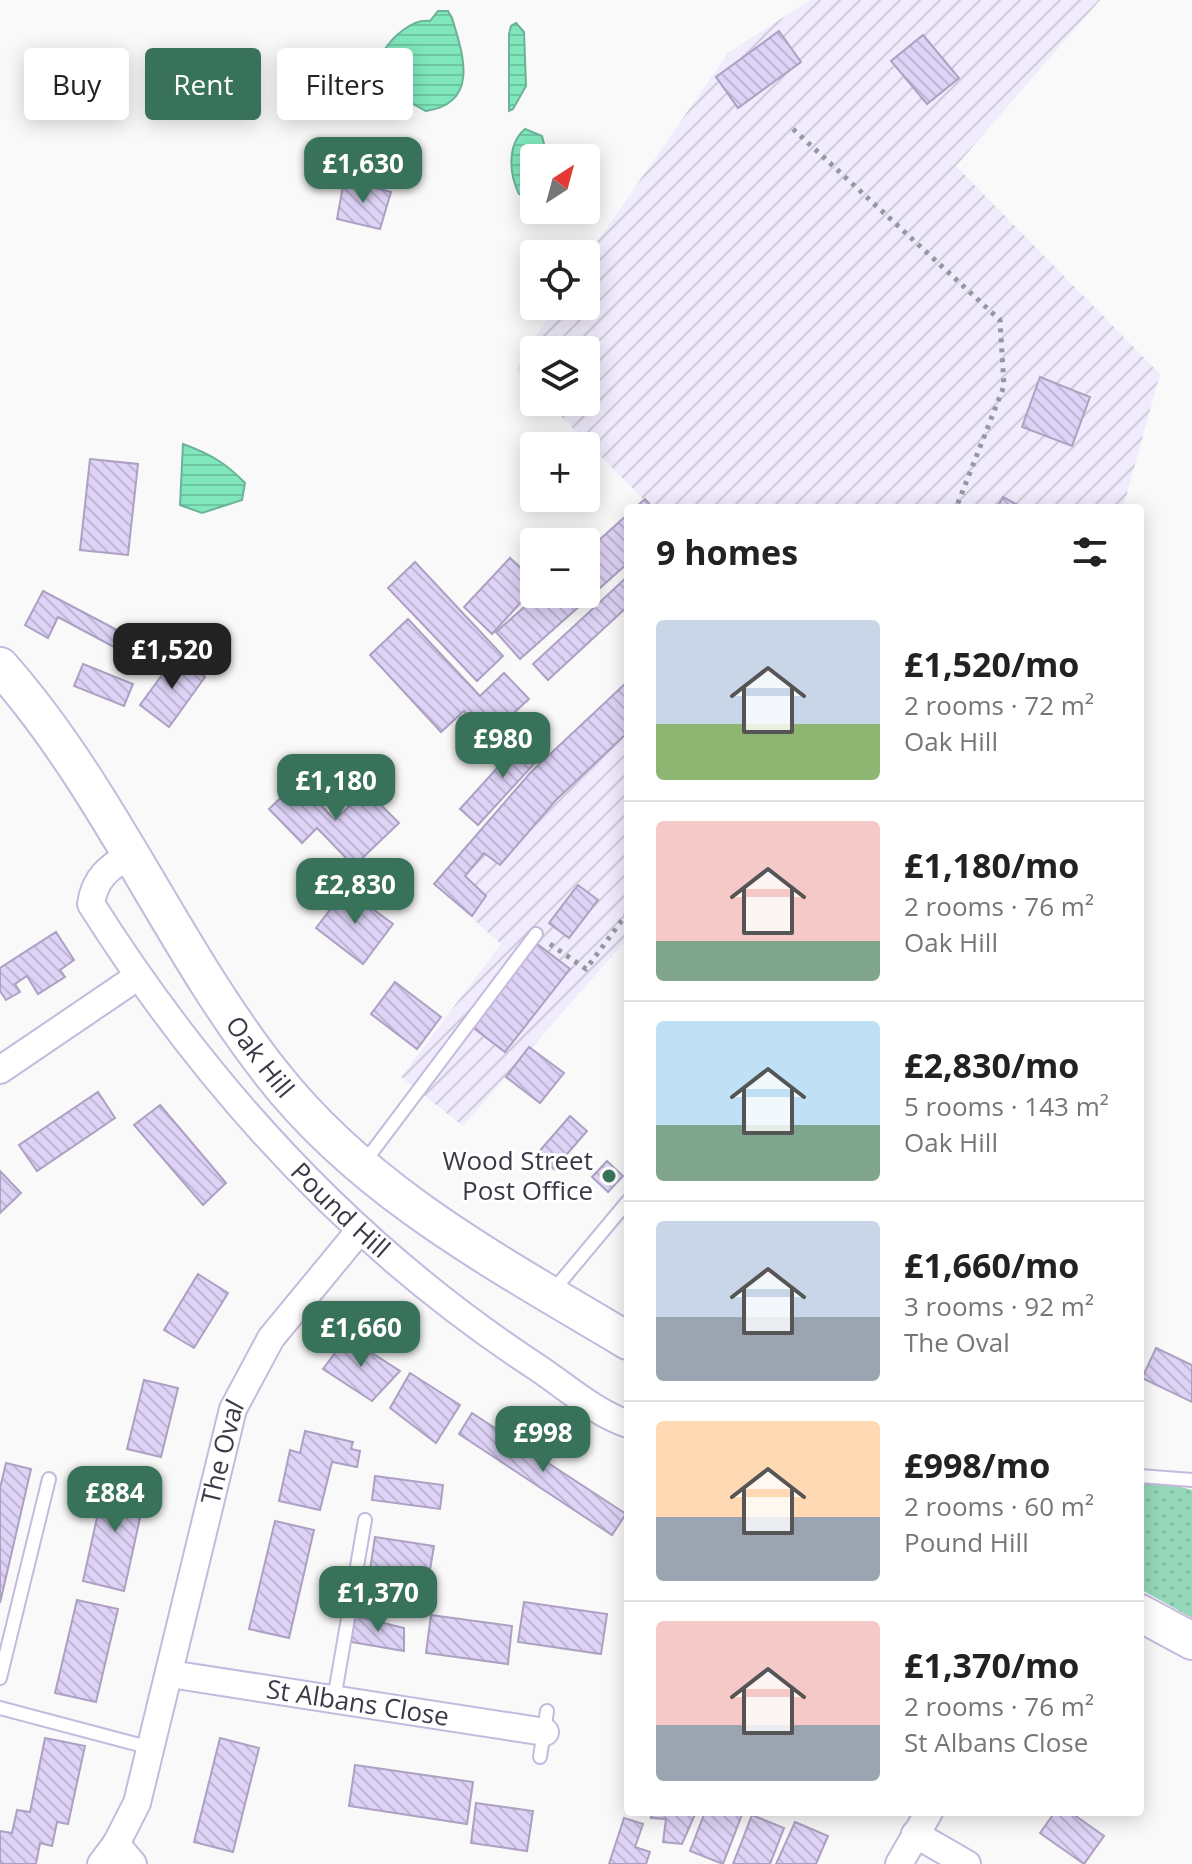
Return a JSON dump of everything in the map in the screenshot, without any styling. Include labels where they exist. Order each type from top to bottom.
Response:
[{"type":"street","name":"Oak Hill","points":[[0,666],[75,767],[271,1074],[314,1123],[422,1216],[624,1339]]},
{"type":"street","name":"Pound Hill","points":[[130,854],[104,872],[96,883],[91,904],[137,977],[239,1109],[360,1230],[426,1289],[495,1340],[624,1421]]},
{"type":"street","points":[[0,1070],[137,977]]},
{"type":"street","name":"The Oval","points":[[117,1857],[137,1803],[170,1674],[197,1546],[233,1409],[271,1338],[360,1230]]},
{"type":"street","points":[[1144,1615],[1192,1640]]},
{"type":"street","name":"St Albans Close","points":[[170,1674],[544,1733]]},
{"type":"street","points":[[899,1864],[922,1823],[967,1864]]},
{"type":"lane","points":[[362,1167],[536,934]]},
{"type":"lane","points":[[550,1294],[624,1206]]},
{"type":"lane","points":[[1144,1476],[1192,1480]]},
{"type":"lane","points":[[0,1678],[49,1479]]},
{"type":"lane","points":[[334,1699],[365,1520]]},
{"type":"lane","points":[[0,1708],[151,1748]]},
{"type":"path","points":[[793,129],[1000,320],[1004,386],[958,504]]},
{"type":"path","points":[[536,934],[586,969],[624,917]]},
{"type":"shaded area","points":[[810,0],[1100,0],[956,166],[1160,374],[1124,504],[648,504],[600,456],[600,432],[577,432],[561,416],[600,416],[600,336],[537,336],[546,320],[600,320],[598,240],[728,53]]},
{"type":"shaded area","points":[[438,11],[448,11],[460,47],[463,75],[461,88],[454,98],[443,106],[426,111],[413,103],[413,48],[386,48],[417,22],[430,21]]},
{"type":"shaded area","points":[[516,23],[524,32],[526,86],[509,111],[509,34],[511,26]]},
{"type":"shaded area","points":[[525,129],[542,136],[544,144],[520,144],[520,194],[512,169],[513,151]]},
{"type":"shaded area","points":[[183,444],[217,460],[238,476],[245,483],[242,500],[202,513],[180,505]]},
{"type":"shaded area","points":[[624,685],[624,943],[463,1126],[401,1077],[501,944],[434,884],[531,772]]},
{"type":"shaded area","points":[[1144,1477],[1192,1490],[1192,1618],[1144,1591]]},
{"type":"building","points":[[779,31],[801,62],[738,108],[716,77]]},
{"type":"building","points":[[923,35],[959,78],[927,104],[891,61]]},
{"type":"building","points":[[344,180],[391,192],[380,229],[337,219]]},
{"type":"building","points":[[1040,377],[1090,397],[1072,446],[1022,427]]},
{"type":"building","points":[[90,459],[138,464],[128,555],[80,550]]},
{"type":"building","points":[[1003,497],[1016,504],[999,504]]},
{"type":"building","points":[[624,518],[624,567],[600,588],[600,539]]},
{"type":"building","points":[[510,558],[520,567],[520,603],[492,634],[464,607]]},
{"type":"building","points":[[415,562],[503,656],[477,681],[388,588]]},
{"type":"building","points":[[624,580],[624,610],[548,680],[533,664],[593,608],[600,608],[600,602]]},
{"type":"building","points":[[43,591],[136,640],[129,655],[58,617],[48,638],[25,625]]},
{"type":"building","points":[[523,608],[577,608],[520,659],[496,632]]},
{"type":"building","points":[[408,619],[480,696],[504,673],[529,699],[488,737],[464,711],[441,732],[370,655]]},
{"type":"building","points":[[176,656],[205,677],[169,727],[140,705]]},
{"type":"building","points":[[83,664],[133,684],[124,706],[74,686]]},
{"type":"building","points":[[624,685],[624,736],[556,800],[500,865],[484,853],[465,876],[486,896],[472,916],[434,884],[531,772]]},
{"type":"building","points":[[527,735],[545,752],[478,825],[460,809]]},
{"type":"building","points":[[298,781],[335,820],[366,790],[399,823],[354,866],[317,828],[302,843],[269,809]]},
{"type":"building","points":[[578,885],[598,900],[569,938],[549,923]]},
{"type":"building","points":[[346,889],[393,924],[363,964],[316,928]]},
{"type":"building","points":[[56,932],[74,960],[60,970],[65,977],[38,994],[27,976],[15,984],[20,992],[6,1000],[0,991],[0,968]]},
{"type":"building","points":[[536,943],[570,969],[505,1052],[471,1026]]},
{"type":"building","points":[[395,982],[441,1017],[417,1049],[371,1014]]},
{"type":"building","points":[[529,1047],[564,1073],[540,1103],[506,1077]]},
{"type":"building","points":[[98,1092],[115,1118],[37,1171],[19,1145]]},
{"type":"building","points":[[160,1105],[226,1183],[203,1205],[134,1125]]},
{"type":"building","points":[[570,1116],[587,1131],[554,1169],[537,1154]]},
{"type":"building","points":[[607,1161],[623,1176],[608,1192],[592,1177]]},
{"type":"building","points":[[0,1171],[21,1193],[0,1213]]},
{"type":"building","points":[[198,1274],[228,1293],[194,1348],[164,1330]]},
{"type":"building","points":[[347,1337],[400,1371],[372,1401],[323,1369]]},
{"type":"building","points":[[1156,1348],[1192,1365],[1192,1402],[1144,1379]]},
{"type":"building","points":[[410,1373],[460,1405],[436,1443],[390,1408]]},
{"type":"building","points":[[144,1380],[178,1388],[161,1457],[127,1449]]},
{"type":"building","points":[[472,1413],[624,1513],[624,1517],[612,1535],[459,1434]]},
{"type":"building","points":[[305,1431],[353,1442],[351,1449],[360,1451],[357,1467],[332,1462],[320,1510],[279,1501],[290,1450],[300,1453]]},
{"type":"building","points":[[6,1463],[31,1469],[0,1603],[0,1488]]},
{"type":"building","points":[[375,1476],[443,1485],[440,1509],[372,1500]]},
{"type":"building","points":[[106,1477],[147,1486],[124,1591],[83,1581]]},
{"type":"building","points":[[275,1521],[314,1530],[289,1638],[249,1629]]},
{"type":"building","points":[[375,1537],[434,1546],[426,1593],[368,1583]]},
{"type":"building","points":[[77,1600],[118,1609],[96,1702],[55,1693]]},
{"type":"building","points":[[524,1602],[607,1614],[601,1654],[518,1642]]},
{"type":"building","points":[[431,1615],[512,1626],[508,1664],[426,1653]]},
{"type":"building","points":[[355,1616],[404,1628],[404,1651],[351,1642]]},
{"type":"building","points":[[45,1738],[85,1746],[68,1824],[57,1822],[52,1846],[40,1843],[36,1864],[0,1864],[0,1831],[12,1833],[17,1810],[30,1812]]},
{"type":"building","points":[[220,1738],[259,1748],[233,1852],[194,1842]]},
{"type":"building","points":[[355,1765],[473,1782],[467,1824],[349,1806]]},
{"type":"building","points":[[476,1803],[533,1811],[527,1851],[471,1843]]},
{"type":"building","points":[[694,1816],[682,1844],[663,1842],[666,1819],[651,1818]]},
{"type":"building","points":[[703,1816],[741,1816],[723,1864],[690,1851]]},
{"type":"building","points":[[752,1816],[784,1828],[770,1864],[733,1864]]},
{"type":"building","points":[[1052,1816],[1076,1816],[1104,1836],[1084,1864],[1040,1833]]},
{"type":"building","points":[[624,1818],[643,1824],[635,1847],[650,1852],[646,1864],[609,1864]]},
{"type":"building","points":[[795,1822],[828,1836],[816,1864],[776,1864]]},
{"type":"place","name":"Wood Street Post Office","points":[[609,1176]]}]
